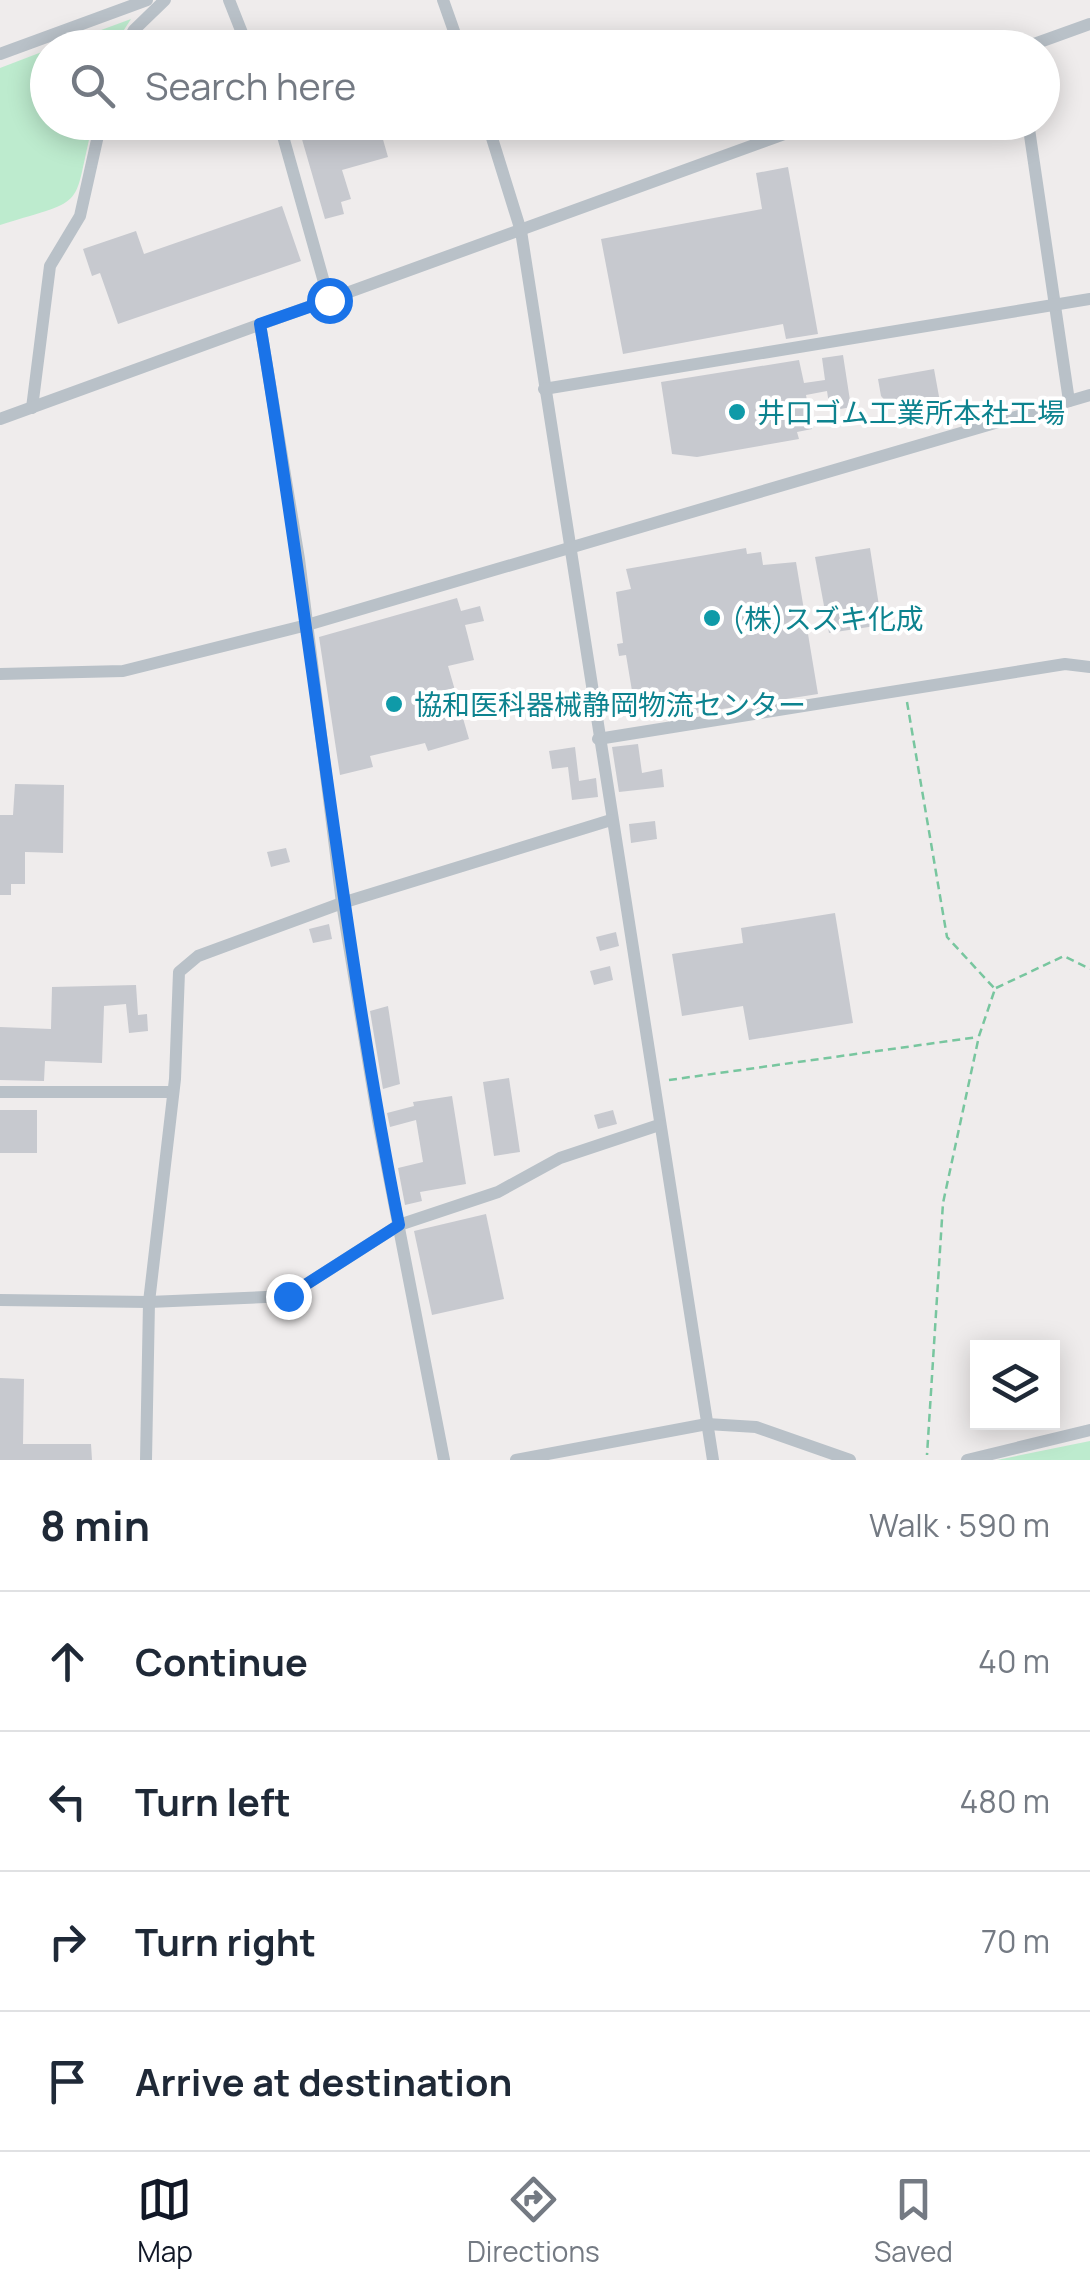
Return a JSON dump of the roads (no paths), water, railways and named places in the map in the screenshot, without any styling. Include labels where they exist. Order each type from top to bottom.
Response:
[{"type":"street","points":[[65,30],[147,0]]},
{"type":"street","points":[[134,30],[166,0]]},
{"type":"street","points":[[229,0],[241,30]]},
{"type":"street","points":[[442,0],[453,30]]},
{"type":"street","points":[[1060,35],[1090,24]]},
{"type":"street","points":[[0,54],[30,43]]},
{"type":"street","points":[[32,408],[50,266],[80,216],[97,140]]},
{"type":"street","points":[[284,140],[329,300]]},
{"type":"street","points":[[492,140],[520,231],[713,1460]]},
{"type":"street","points":[[0,418],[769,140]]},
{"type":"street","points":[[1031,140],[1068,401]]},
{"type":"street","points":[[544,388],[1090,299]]},
{"type":"street","points":[[260,324],[307,625],[342,903],[444,1460]]},
{"type":"street","points":[[0,674],[123,671],[307,625],[1090,395]]},
{"type":"street","points":[[598,739],[1065,664],[1090,667]]},
{"type":"street","points":[[146,1460],[149,1302],[172,1092],[178,976],[184,965],[342,903],[611,820]]},
{"type":"street","points":[[0,1092],[172,1092]]},
{"type":"street","points":[[0,1300],[149,1302],[288,1296],[399,1225],[498,1192],[560,1158],[659,1125]]},
{"type":"street","points":[[516,1460],[707,1424],[756,1428],[850,1460]]},
{"type":"street","points":[[966,1460],[1090,1430]]},
{"type":"place","name":"井口ゴム工業所本社工場","points":[[737,412]]},
{"type":"place","name":"(株)スズキ化成","points":[[712,618]]},
{"type":"place","name":"協和医科器械静岡物流センター","points":[[394,704]]}]
